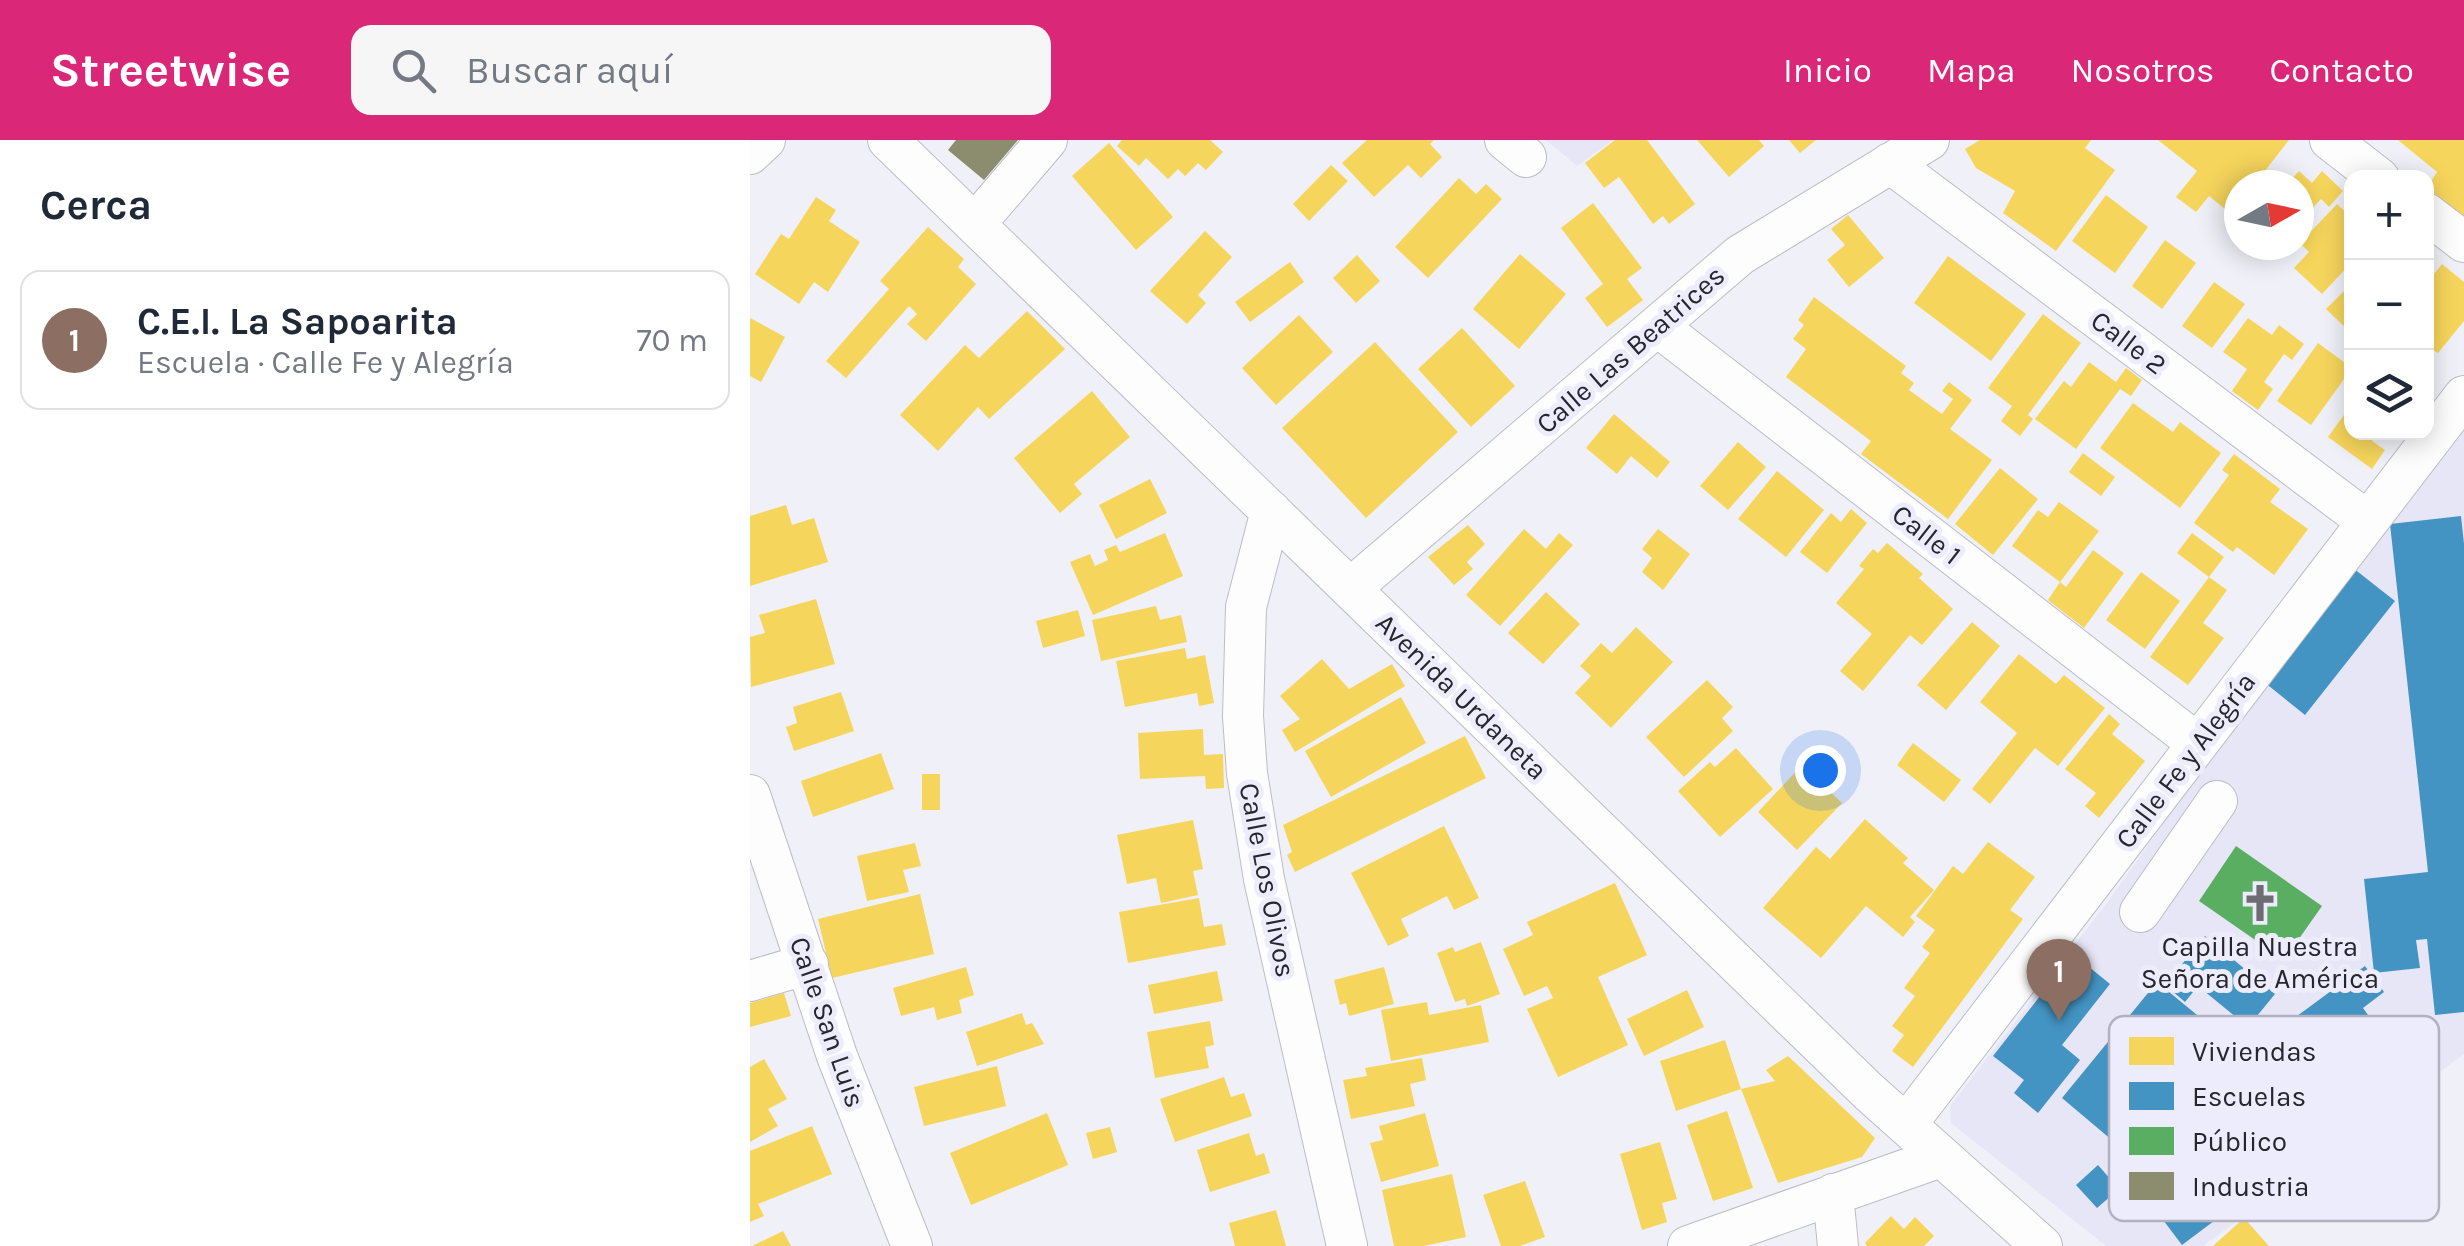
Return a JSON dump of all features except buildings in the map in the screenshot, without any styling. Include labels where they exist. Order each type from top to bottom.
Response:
[{"type":"street","points":[[750,154],[765,140]]},
{"type":"street","name":"Avenida Urdaneta","points":[[888,140],[1906,1126],[2042,1246]]},
{"type":"street","points":[[975,224],[1047,140]]},
{"type":"street","name":"Calle Las Beatrices","points":[[1351,588],[1740,255],[1929,140]]},
{"type":"street","points":[[2330,140],[2369,170]]},
{"type":"street","name":"Calle 2","points":[[1890,163],[2367,521]]},
{"type":"street","points":[[2434,219],[2464,242]]},
{"type":"street","name":"Calle 1","points":[[1656,326],[2197,743]]},
{"type":"street","name":"Calle Fe y Alegría","points":[[1906,1126],[2464,396]]},
{"type":"street","name":"Calle Los Olivos","points":[[1271,510],[1246,608],[1243,716],[1247,773],[1264,880],[1347,1246]]},
{"type":"street","name":"Calle San Luis","points":[[750,796],[838,1056],[912,1246]]},
{"type":"street","points":[[2140,912],[2217,801]]},
{"type":"street","points":[[2124,840],[2168,872]]},
{"type":"street","points":[[750,980],[808,964]]},
{"type":"street","points":[[1688,1246],[1941,1157]]},
{"type":"street","points":[[1833,1194],[1838,1246]]},
{"type":"shaded area","points":[[1546,140],[1613,140],[1577,166]]},
{"type":"shaded area","points":[[2464,428],[2464,1054],[2439,1072],[2439,1016],[2109,1016],[2109,1221],[2237,1221],[2203,1246],[2106,1246],[1951,1123],[1950,1106],[2106,904],[2264,682]]},
{"type":"place","name":"Capilla Nuestra Señora de América","points":[[2260,903]]},
{"type":"place","name":"C.E.I. La Sapoarita","points":[[2059,1021]]}]
